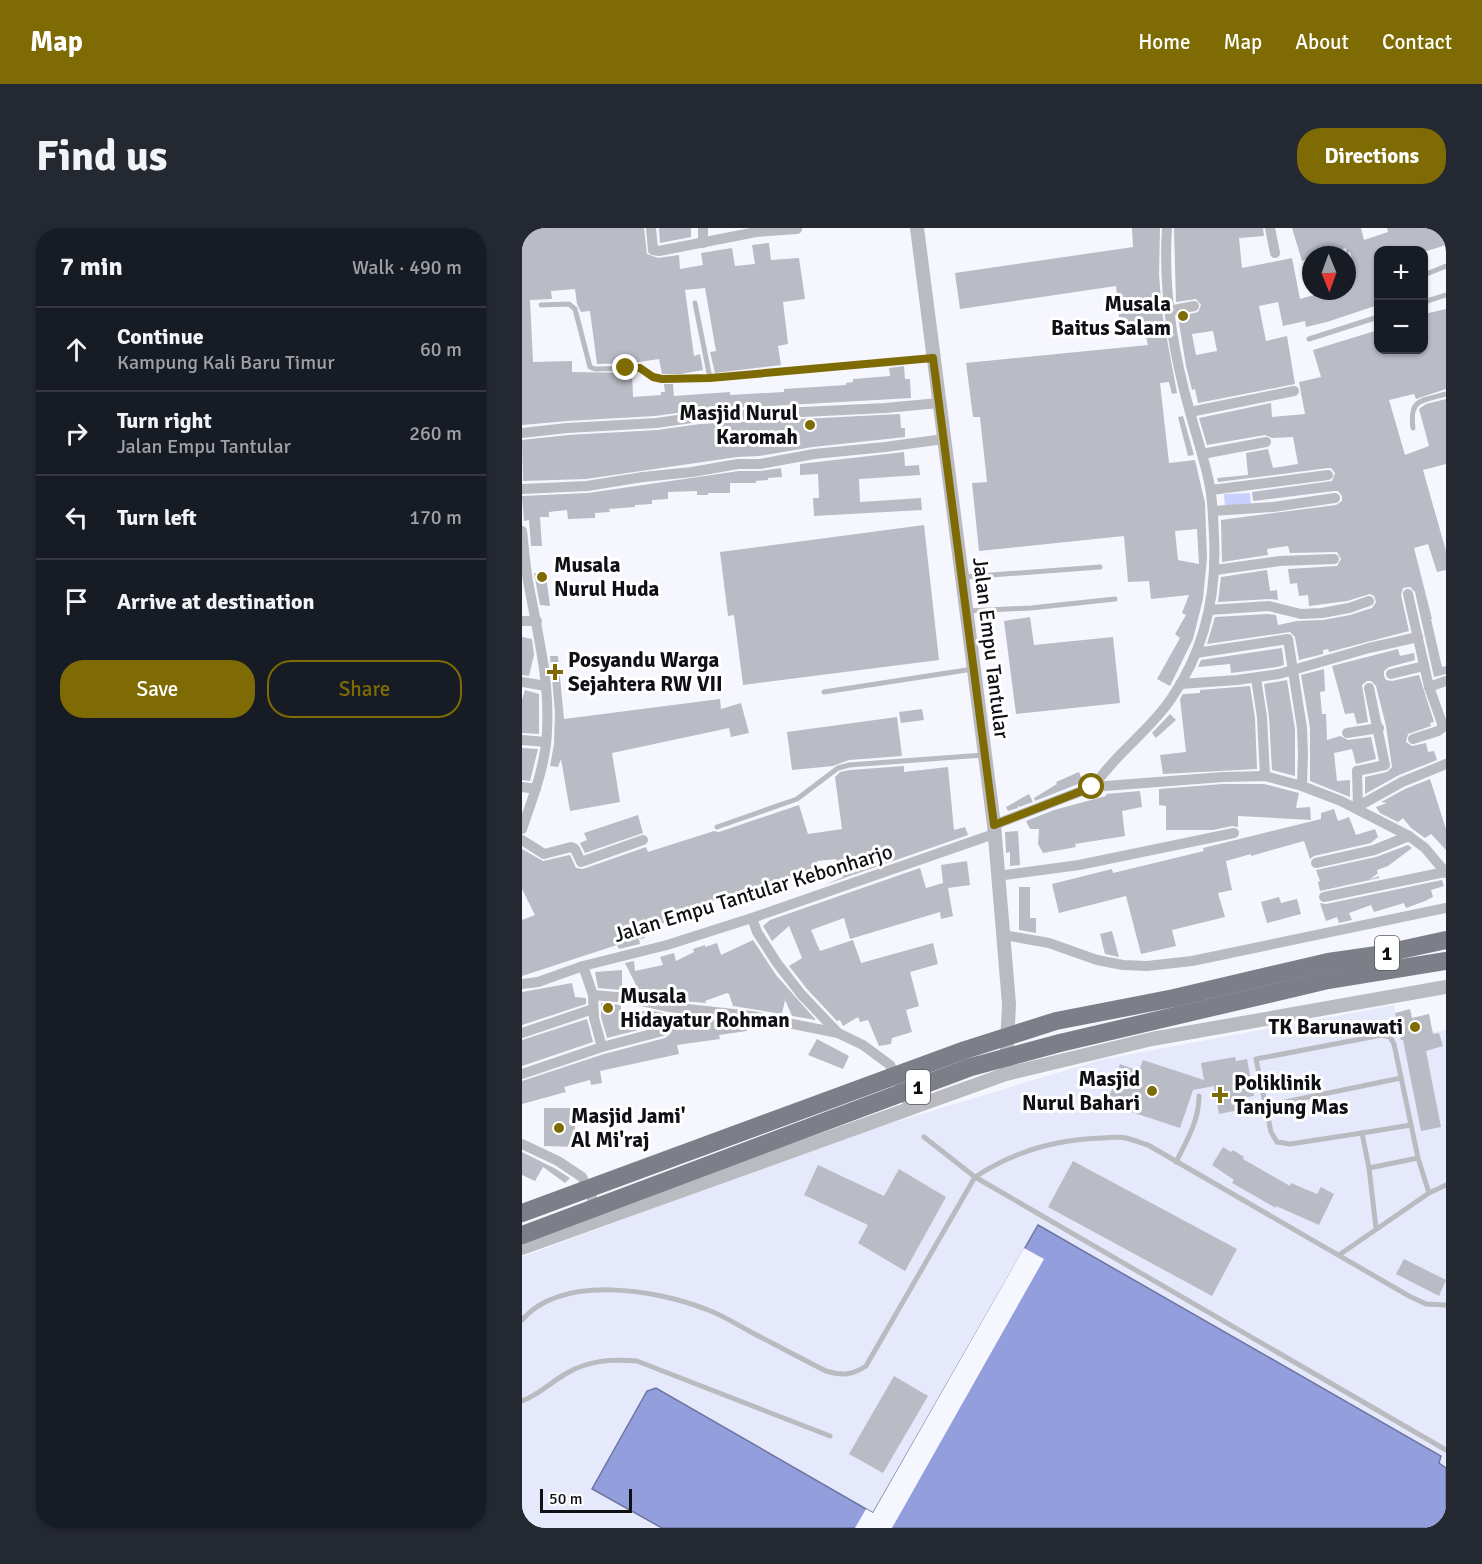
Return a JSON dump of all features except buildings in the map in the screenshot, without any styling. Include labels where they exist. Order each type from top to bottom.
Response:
[{"type":"highway","name":"1","points":[[522,1235],[971,1067],[1328,971],[1377,955],[1446,940]]},
{"type":"highway","name":"1","points":[[522,1213],[965,1050],[1056,1021],[1328,971],[1446,961]]},
{"type":"street","points":[[651,228],[652,248],[655,251],[756,232],[796,229]]},
{"type":"street","points":[[703,228],[703,243]]},
{"type":"street","name":"Jalan Empu Tantular","points":[[917,228],[994,830],[1009,1004],[1006,1074]]},
{"type":"street","points":[[1092,787],[1149,725],[1180,684],[1196,653],[1207,624],[1215,570],[1211,490],[1190,412],[1169,311],[1167,228]]},
{"type":"street","points":[[1270,228],[1275,253]]},
{"type":"street","points":[[1169,311],[1194,306]]},
{"type":"street","points":[[1190,412],[1294,391]]},
{"type":"street","points":[[522,433],[656,423],[709,416],[885,408],[939,403]]},
{"type":"street","points":[[522,489],[587,486],[738,464],[760,464],[814,454],[944,439]]},
{"type":"street","points":[[1202,454],[1266,442]]},
{"type":"street","points":[[1211,490],[1328,475]]},
{"type":"street","points":[[1213,511],[1273,507],[1335,498]]},
{"type":"street","points":[[522,531],[524,563],[537,621],[546,686],[546,741],[536,789],[522,829]]},
{"type":"street","points":[[1215,570],[1280,561],[1334,559]]},
{"type":"street","points":[[1408,594],[1428,687],[1445,726],[1413,739]]},
{"type":"street","points":[[1209,610],[1269,606],[1301,614],[1322,613],[1349,608],[1369,601]]},
{"type":"street","points":[[522,621],[537,621]]},
{"type":"street","points":[[1180,684],[1256,678],[1292,671],[1369,648],[1418,637]]},
{"type":"street","points":[[1196,653],[1286,639],[1289,641],[1302,728],[1304,754],[1302,786]]},
{"type":"street","points":[[1391,674],[1424,666]]},
{"type":"street","points":[[1256,678],[1262,717],[1264,776]]},
{"type":"street","points":[[1428,687],[1446,681]]},
{"type":"street","points":[[522,682],[546,686]]},
{"type":"street","points":[[1356,807],[1357,771],[1384,765],[1379,728],[1369,688]]},
{"type":"street","points":[[1347,733],[1379,728]]},
{"type":"street","points":[[522,740],[546,741]]},
{"type":"street","points":[[1356,807],[1402,782],[1446,764]]},
{"type":"street","points":[[1092,787],[1264,776],[1302,786],[1356,807],[1409,836],[1425,848],[1446,873],[1324,897]]},
{"type":"street","points":[[522,787],[536,789]]},
{"type":"street","name":"Jalan Empu Tantular Kebonharjo","points":[[522,984],[538,982],[583,966],[667,945],[752,918],[994,830],[1092,787]]},
{"type":"street","points":[[997,876],[1079,865],[1234,833]]},
{"type":"street","points":[[1316,863],[1381,848],[1409,836]]},
{"type":"street","points":[[522,840],[544,854],[571,847],[575,849],[581,862],[643,840]]},
{"type":"street","points":[[1004,935],[1049,943],[1097,960],[1123,965],[1147,966],[1215,956],[1446,908]]},
{"type":"street","points":[[752,918],[757,932],[777,963],[801,994],[838,1033]]},
{"type":"street","points":[[583,966],[593,995],[593,1009],[602,1047]]},
{"type":"street","points":[[522,992],[538,982]]},
{"type":"street","points":[[522,1248],[1006,1074],[1152,1040],[1445,990]]},
{"type":"street","points":[[593,995],[628,998],[669,1007],[752,1016],[838,1033],[862,1045],[890,1065],[911,1109]]},
{"type":"street","points":[[522,1033],[593,1009]]},
{"type":"street","points":[[522,1074],[602,1047],[663,1031]]},
{"type":"street","points":[[522,1144],[558,1161],[582,1177],[602,1219]]},
{"type":"lane","points":[[1428,273],[1446,266]]},
{"type":"lane","points":[[1428,301],[1446,295]]},
{"type":"lane","points":[[695,303],[710,378]]},
{"type":"lane","points":[[541,305],[568,304],[575,309],[590,367],[595,369],[640,368],[653,377],[662,379],[710,378],[933,358]]},
{"type":"lane","points":[[1309,339],[1374,318]]},
{"type":"lane","points":[[1413,428],[1411,413],[1413,407],[1418,402],[1446,394]]},
{"type":"lane","points":[[961,578],[1100,567]]},
{"type":"lane","points":[[965,611],[1031,608],[1115,599]]},
{"type":"lane","points":[[824,692],[973,669]]},
{"type":"lane","points":[[717,827],[797,799],[838,768],[849,765],[984,754]]},
{"type":"lane","points":[[1411,1125],[1290,1144],[1277,1142],[1270,1132],[1256,1059],[1382,1035],[1390,1037],[1394,1044],[1418,1158],[1429,1193]]},
{"type":"lane","points":[[1265,1106],[1401,1078]]},
{"type":"lane","points":[[1176,1161],[1194,1126],[1199,1096]]},
{"type":"lane","points":[[1362,1133],[1369,1168],[1376,1228]]},
{"type":"lane","points":[[924,1137],[975,1177],[1446,1450]]},
{"type":"lane","points":[[522,1320],[549,1301],[570,1293],[598,1290],[658,1294],[709,1310],[826,1371],[840,1376],[854,1374],[866,1366],[975,1177],[1010,1158],[1047,1145],[1085,1138],[1124,1137],[1148,1145],[1409,1296],[1426,1304],[1446,1305]]},
{"type":"lane","points":[[1369,1168],[1418,1158]]},
{"type":"lane","points":[[1339,1255],[1429,1193],[1446,1185]]},
{"type":"lane","points":[[522,1401],[533,1397],[567,1373],[589,1363],[610,1359],[637,1361],[830,1436]]},
{"type":"shaded area","points":[[1250,493],[1251,507],[1225,508],[1224,494]]},
{"type":"shaded area","points":[[1394,1005],[1402,1038],[1446,1030],[1446,1468],[1438,1463],[1441,1456],[1039,1225],[873,1513],[656,1388],[647,1391],[592,1489],[662,1528],[522,1528],[522,1257],[845,1137],[1100,1060]]},
{"type":"shaded area","points":[[1038,1225],[1441,1456],[1439,1463],[1446,1468],[1446,1528],[662,1528],[592,1489],[647,1391],[656,1388],[873,1513]]},
{"type":"pier","points":[[1024,1248],[1044,1259],[892,1528],[855,1528],[866,1509],[873,1513]]},
{"type":"place","name":"Musala Baitus Salam","points":[[1183,316]]},
{"type":"place","name":"Masjid Nurul Karomah","points":[[810,425]]},
{"type":"place","name":"Musala Nurul Huda","points":[[542,577]]},
{"type":"place","name":"Posyandu Warga Sejahtera RW VII","points":[[555,672]]},
{"type":"place","name":"Musala Hidayatur Rohman","points":[[608,1008]]},
{"type":"place","name":"TK Barunawati","points":[[1415,1027]]},
{"type":"place","name":"Masjid Nurul Bahari","points":[[1152,1091]]},
{"type":"place","name":"Poliklinik Tanjung Mas","points":[[1220,1095]]},
{"type":"place","name":"Masjid Jami' Al Mi'raj","points":[[559,1128]]},
{"type":"route","points":[[626,368],[640,368],[653,377],[662,379],[710,378],[933,358],[994,825],[1092,787]]}]
